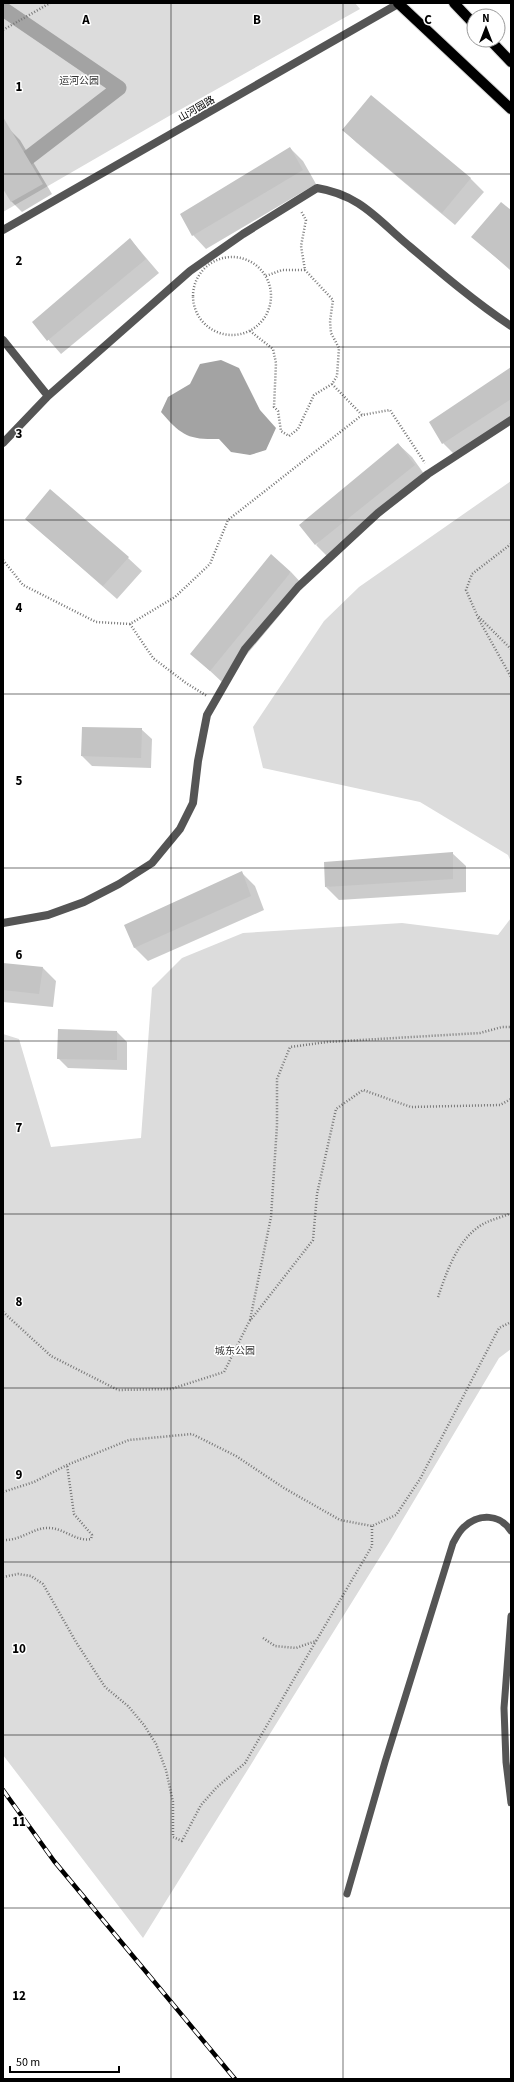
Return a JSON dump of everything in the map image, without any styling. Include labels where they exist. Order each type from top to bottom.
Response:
[{"type":"main road","points":[[398,3],[511,109]]},
{"type":"main road","points":[[454,3],[466,16]]},
{"type":"main road","points":[[498,48],[511,62]]},
{"type":"street","name":"山河园路","points":[[3,230],[398,3]]},
{"type":"street","points":[[3,443],[48,396],[190,271],[243,234],[317,188],[333,191],[366,207],[408,245],[511,326]]},
{"type":"street","points":[[3,340],[48,396]]},
{"type":"street","points":[[3,923],[48,915],[84,902],[118,884],[152,863],[180,829],[193,803],[198,761],[207,715],[245,649],[298,587],[378,513],[431,472],[511,420]]},
{"type":"lane","points":[[347,1894],[385,1762],[452,1543],[464,1527],[480,1518],[492,1518],[505,1522],[511,1531]]},
{"type":"lane","points":[[511,1616],[504,1708],[511,1803]]},
{"type":"path","points":[[3,30],[50,3]]},
{"type":"path","points":[[250,331],[273,349],[276,363],[274,407],[278,411],[281,431],[289,436],[298,429],[314,395],[332,384],[337,376],[339,366],[339,348],[331,333],[330,321],[333,300],[305,270],[301,246],[306,220],[295,201]]},
{"type":"path","points":[[227,257],[240,257],[252,262],[263,270],[269,282],[272,295],[270,308],[264,320],[250,331],[229,336],[216,332],[205,325],[197,315],[193,303],[193,290],[197,278],[204,268],[214,261],[227,257]]},
{"type":"path","points":[[266,276],[282,270],[305,270]]},
{"type":"path","points":[[332,384],[362,415]]},
{"type":"path","points":[[3,560],[23,585],[96,622],[130,624],[175,597],[210,564],[228,520],[362,415],[390,410],[431,472]]},
{"type":"path","points":[[511,544],[472,574],[466,590],[477,615],[511,678]]},
{"type":"path","points":[[477,615],[511,649]]},
{"type":"path","points":[[130,624],[153,658],[186,684],[215,700]]},
{"type":"path","points":[[249,1322],[271,1217],[277,1125],[277,1079],[290,1047],[327,1042],[480,1033],[502,1027],[511,1027]]},
{"type":"path","points":[[3,1312],[51,1356],[118,1390],[171,1389],[224,1372],[249,1322],[313,1240],[318,1194],[336,1109],[363,1090],[411,1107],[500,1105],[511,1099]]},
{"type":"path","points":[[438,1297],[448,1268],[465,1240],[484,1224],[511,1214]]},
{"type":"path","points":[[3,1492],[34,1482],[67,1465],[129,1440],[192,1434],[236,1456],[284,1488],[340,1520],[372,1526],[396,1515],[420,1479],[499,1328],[511,1322]]},
{"type":"path","points":[[3,1540],[18,1538],[48,1528],[58,1529],[85,1540],[91,1539],[92,1536],[74,1514],[67,1465]]},
{"type":"path","points":[[3,1577],[18,1574],[31,1576],[43,1584],[76,1642],[105,1687],[128,1706],[144,1725],[156,1744],[166,1770],[173,1802],[173,1837],[182,1841],[201,1804],[216,1788],[245,1762],[372,1546],[372,1526]]},
{"type":"path","points":[[263,1638],[275,1646],[296,1648],[316,1641]]},
{"type":"green space","name":"运河公园","points":[[3,3],[355,3],[360,9],[176,112],[3,212]]},
{"type":"green space","points":[[511,481],[511,862],[508,855],[420,802],[263,768],[253,727],[324,621],[359,587]]},
{"type":"green space","name":"城东公园","points":[[511,918],[511,1349],[499,1358],[390,1541],[143,1938],[3,1755],[3,1034],[19,1039],[51,1147],[141,1138],[152,988],[182,958],[243,933],[402,923],[498,935]]},
{"type":"shaded area","points":[[221,360],[239,368],[260,410],[276,428],[266,450],[250,455],[231,452],[219,439],[192,437],[180,431],[161,412],[168,397],[190,384],[200,364]]},
{"type":"building","points":[[371,95],[471,178],[442,213],[342,130]]},
{"type":"building","points":[[3,117],[43,184],[11,202],[3,189]]},
{"type":"building","points":[[290,147],[303,170],[192,236],[180,214]]},
{"type":"building","points":[[501,202],[511,210],[511,270],[471,237]]},
{"type":"building","points":[[130,238],[146,259],[47,341],[32,322]]},
{"type":"building","points":[[511,367],[511,399],[442,444],[429,422]]},
{"type":"building","points":[[398,443],[415,465],[315,545],[299,525]]},
{"type":"building","points":[[50,489],[129,557],[103,586],[25,519]]},
{"type":"building","points":[[271,554],[291,572],[210,671],[190,654]]},
{"type":"building","points":[[82,727],[142,728],[141,758],[81,756]]},
{"type":"building","points":[[453,852],[453,879],[325,887],[324,862]]},
{"type":"building","points":[[242,871],[251,896],[134,948],[124,925]]},
{"type":"building","points":[[3,963],[43,967],[39,994],[3,990]]},
{"type":"building","points":[[58,1029],[117,1031],[117,1060],[57,1059]]},
{"type":"waterway","points":[[3,9],[119,88],[3,177]]},
{"type":"railway","points":[[3,1790],[54,1861],[235,2079]]}]
